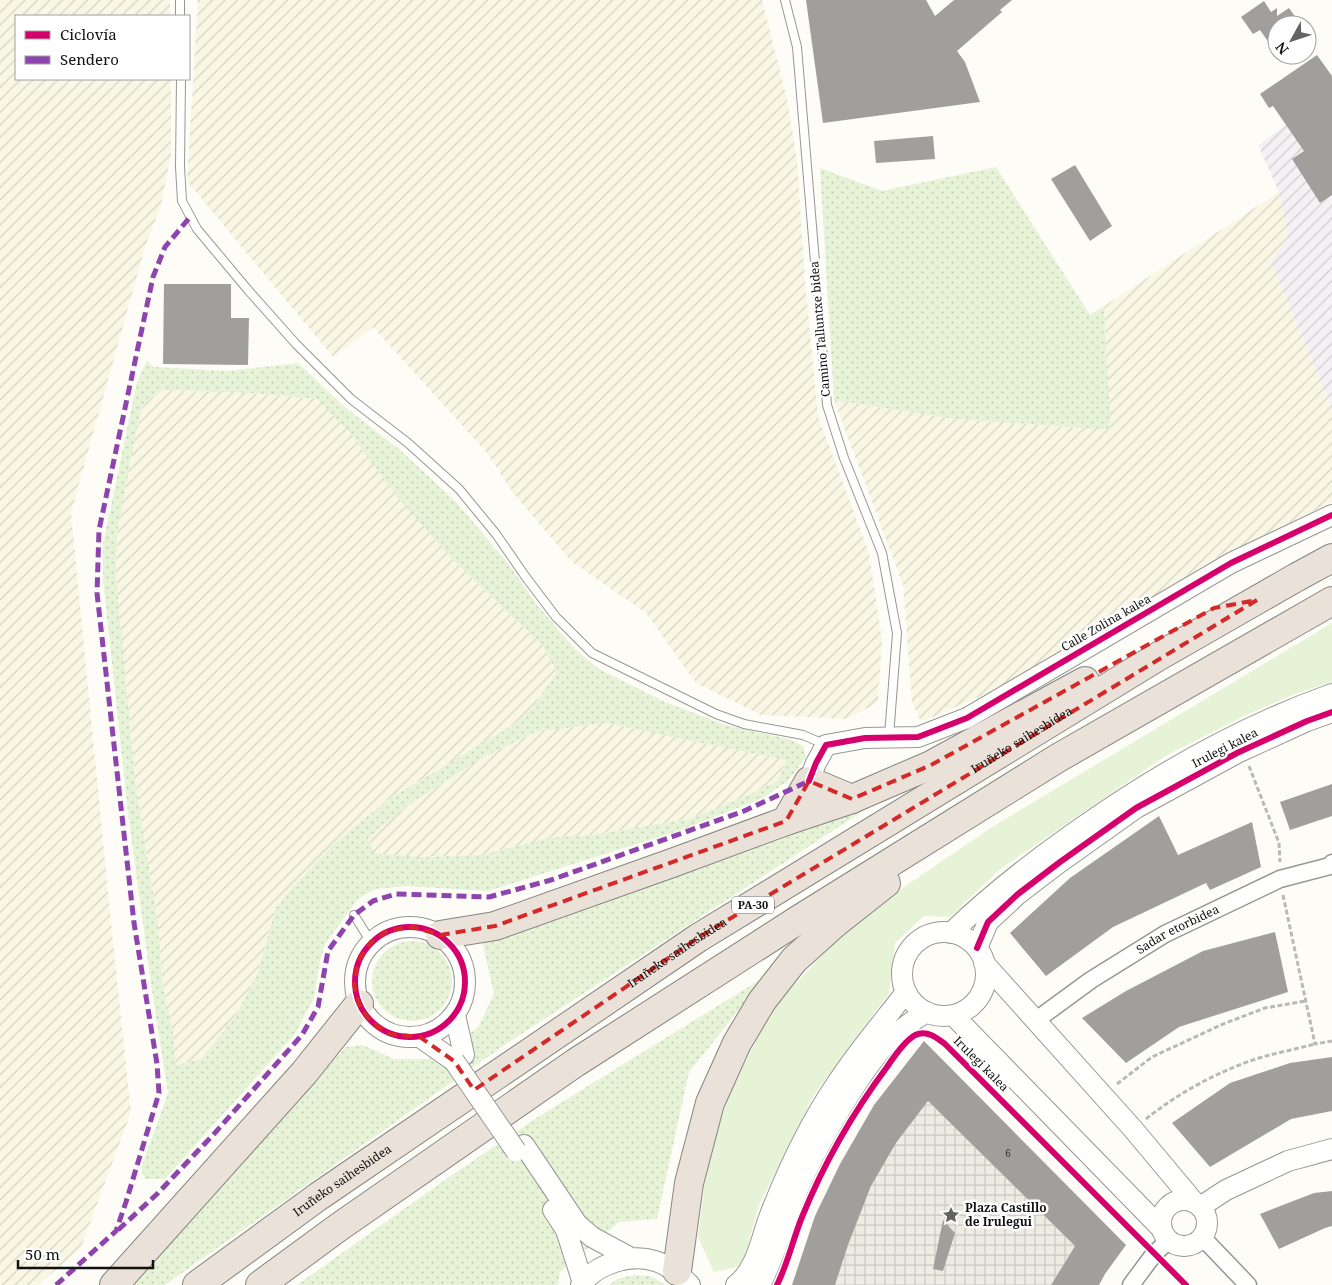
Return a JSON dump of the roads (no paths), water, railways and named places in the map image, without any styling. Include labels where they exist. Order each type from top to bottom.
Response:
[{"type":"highway","name":"Iruñeko saihesbidea","points":[[197,1285],[319,1196],[698,938],[1150,662],[1332,558]]},
{"type":"highway","points":[[440,935],[495,926],[852,799],[930,765],[1214,608],[1257,600]]},
{"type":"highway","name":"PA-30","points":[[260,1285],[338,1227],[583,1058],[798,920],[1058,758],[1332,601]]},
{"type":"highway","points":[[683,1278],[689,1183],[710,1103],[738,1043],[762,1001],[794,960],[834,924],[891,879],[958,834],[1142,722],[1247,648]]},
{"type":"highway","points":[[786,821],[809,781],[852,799]]},
{"type":"highway","points":[[114,1285],[304,1073],[359,1004]]},
{"type":"street","name":"Calle Zolina kalea","points":[[826,745],[865,738],[918,737],[967,718],[1231,563],[1332,515]]},
{"type":"street","name":"Irulegi kalea","points":[[951,933],[974,910],[1048,850],[1122,799],[1189,759],[1250,728],[1332,694]]},
{"type":"street","name":"Irulegi kalea","points":[[980,956],[988,922],[1018,894],[1136,808],[1243,750],[1306,721],[1332,712]]},
{"type":"street","points":[[809,781],[826,745]]},
{"type":"street","name":"Sadar etorbidea","points":[[1036,1021],[1091,980],[1165,934],[1280,878],[1331,865]]},
{"type":"street","points":[[420,1037],[440,1029],[455,1015],[462,1000],[465,981],[460,959],[440,935],[413,926],[389,930],[371,942],[358,961],[354,985],[359,1004],[370,1021],[389,1034],[420,1037],[459,1058],[520,1148],[577,1224],[592,1237],[631,1258]]},
{"type":"street","points":[[980,956],[986,976],[983,990],[976,1001],[965,1010],[953,1015],[939,1016],[927,1012],[915,1004],[906,992],[902,980],[903,967],[907,954],[915,944],[925,936],[938,933],[951,933],[965,939],[1133,1129],[1197,1204],[1206,1218],[1205,1232],[1196,1243],[1190,1246],[1175,1245],[1164,1234],[1160,1220],[1162,1212],[1173,1202],[1187,1200],[1197,1204],[1288,1161],[1332,1149]]},
{"type":"street","points":[[736,1285],[744,1279],[753,1263],[785,1177],[810,1126],[837,1082],[906,992]]},
{"type":"street","points":[[760,1285],[770,1265],[787,1216],[801,1184],[832,1121],[866,1070],[889,1041],[908,1023],[927,1012]]},
{"type":"street","points":[[455,1015],[459,1058]]},
{"type":"street","name":"Irulegi kalea","points":[[953,1015],[1164,1234]]},
{"type":"street","points":[[520,1148],[566,1230],[582,1284],[603,1266],[631,1258],[654,1260],[683,1278]]},
{"type":"street","points":[[1131,1285],[1154,1254],[1164,1234]]},
{"type":"street","points":[[1202,1237],[1248,1285]]},
{"type":"lane","points":[[180,0],[180,15]]},
{"type":"lane","name":"Camino Talluntxe bidea","points":[[785,0],[797,46],[826,405],[844,458],[882,553],[896,633],[889,738]]},
{"type":"lane","points":[[181,80],[180,167],[182,201],[196,229],[310,358],[352,399],[408,443],[459,489],[496,534],[556,617],[592,653],[716,714],[744,724],[803,735],[826,745]]},
{"type":"lane","points":[[354,915],[371,942]]},
{"type":"place","name":"Plaza Castillo de Irulegui","points":[[951,1215]]}]
